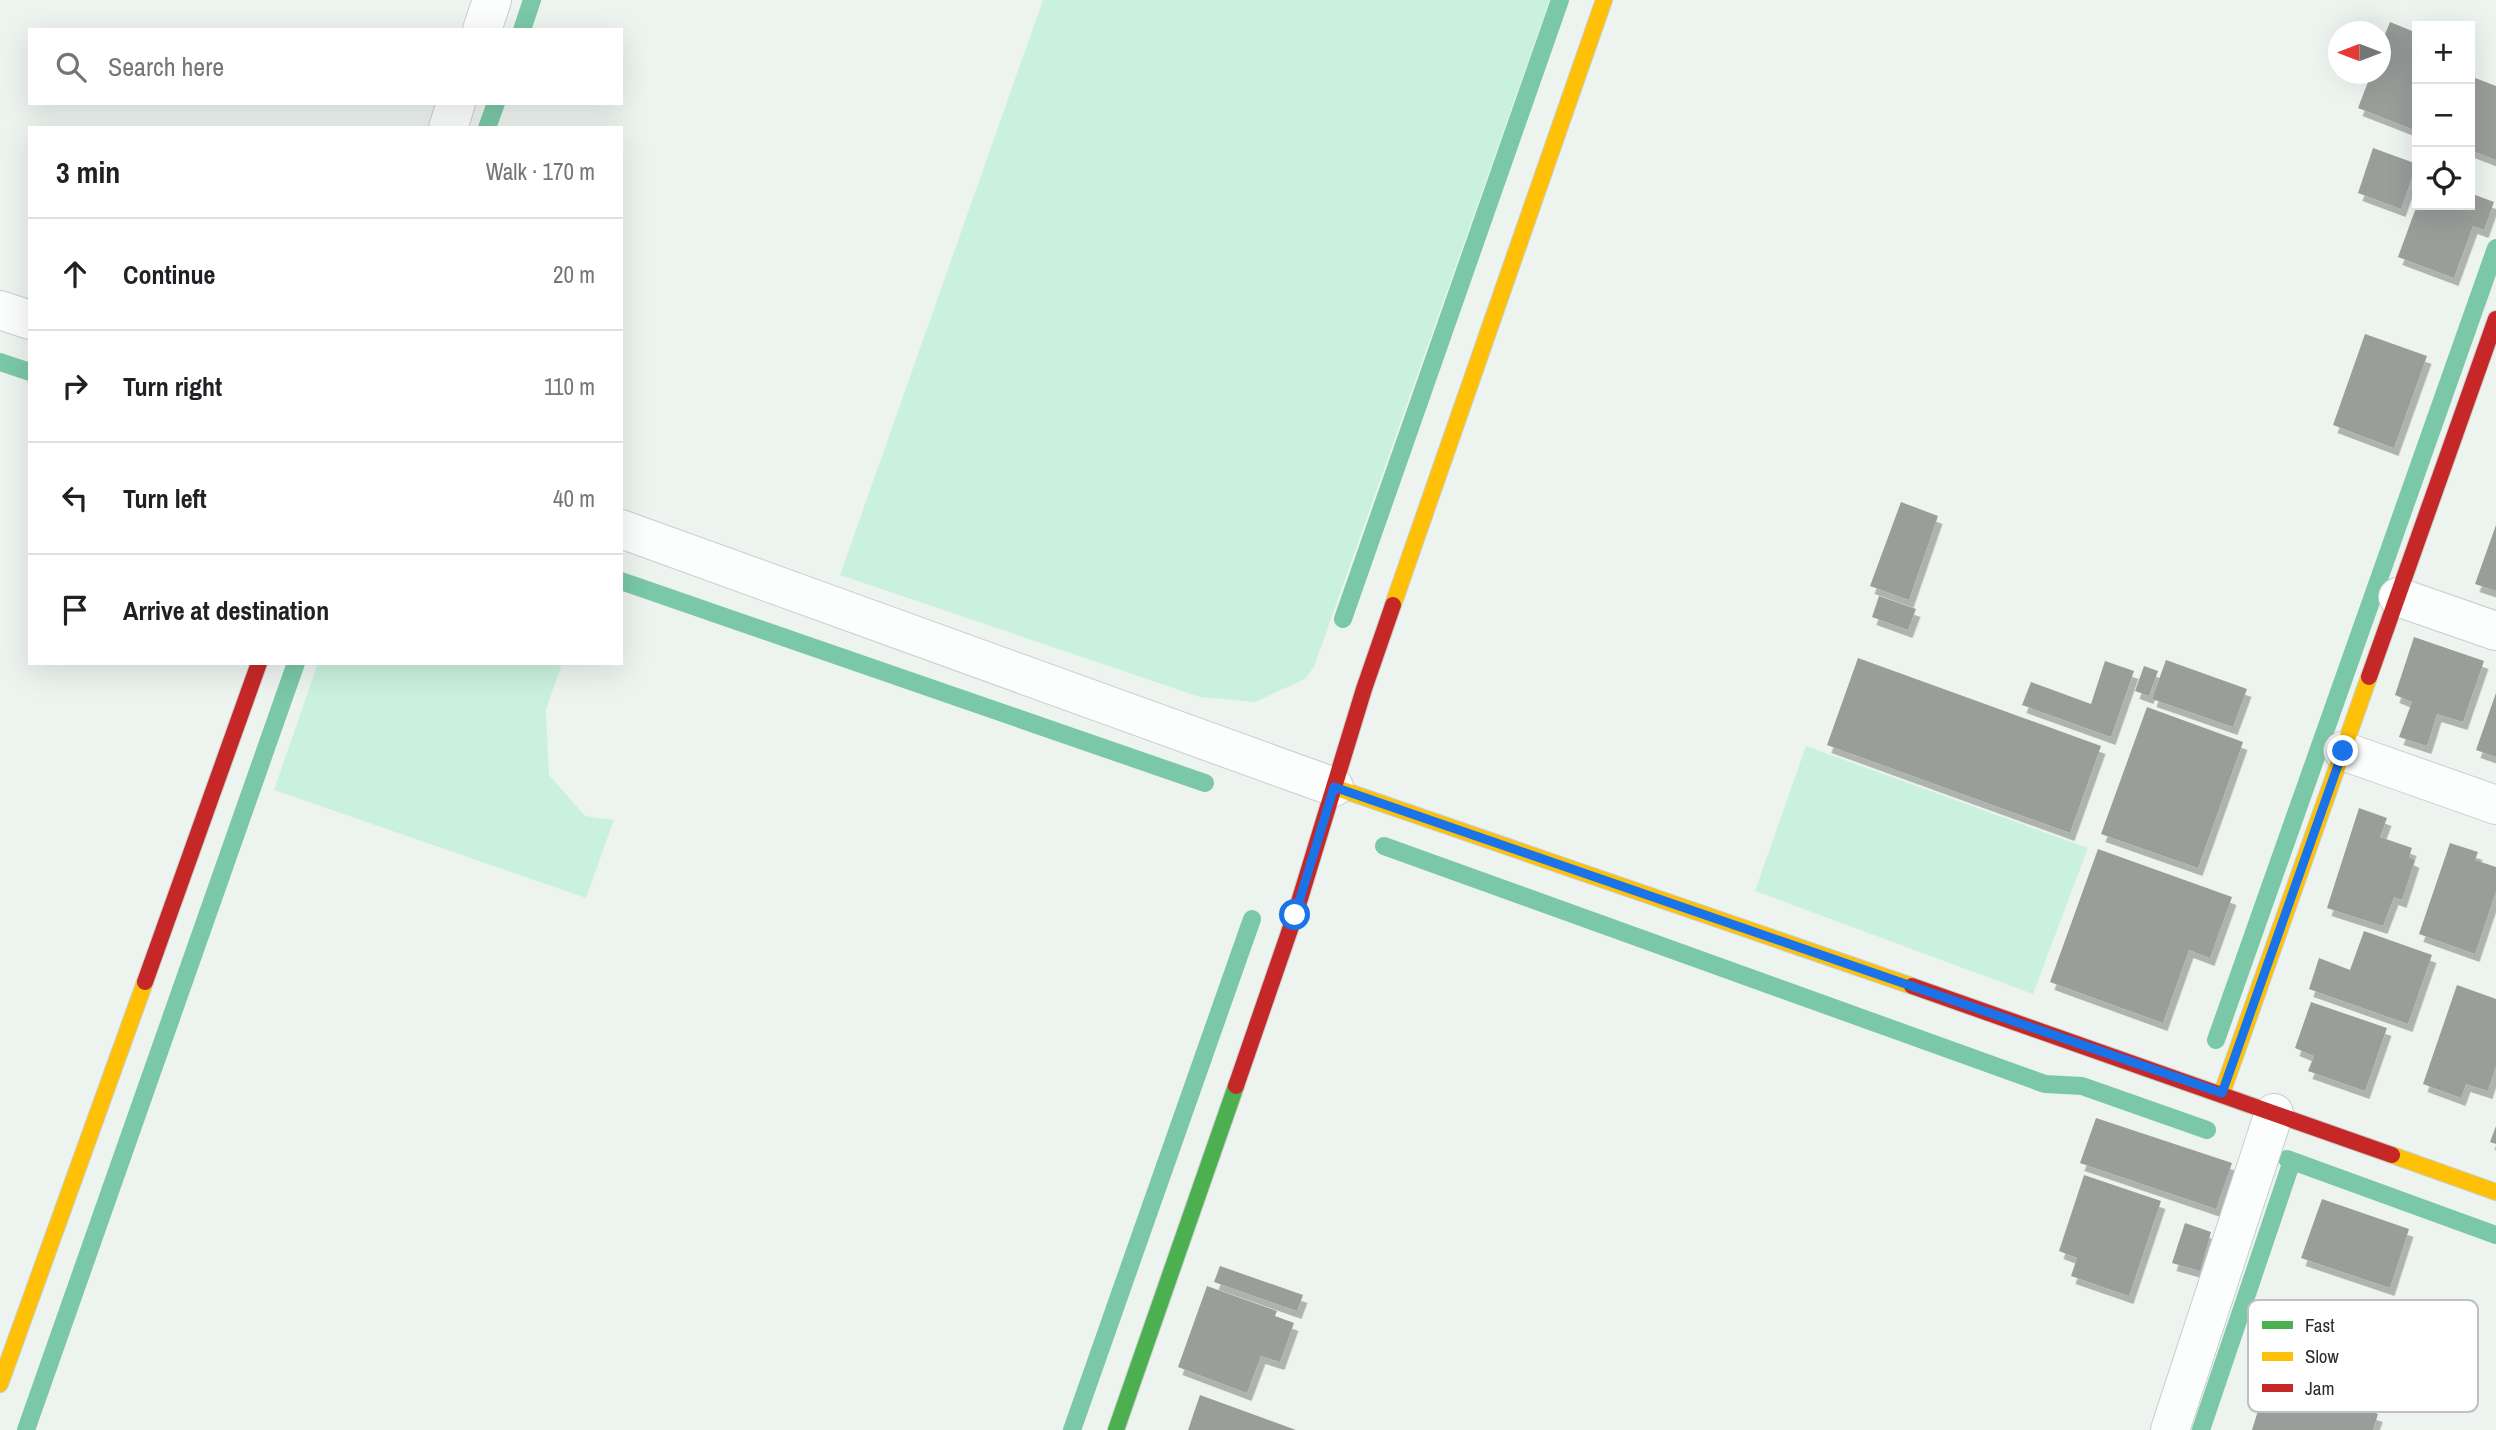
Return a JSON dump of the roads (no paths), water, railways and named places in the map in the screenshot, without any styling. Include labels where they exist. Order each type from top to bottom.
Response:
[{"type":"street","points":[[483,28],[492,0]]},
{"type":"street","points":[[1116,1430],[1295,915],[1364,689],[1604,0]]},
{"type":"street","points":[[448,126],[455,105]]},
{"type":"street","points":[[0,310],[28,319]]},
{"type":"street","points":[[2222,1093],[2496,319]]},
{"type":"street","points":[[623,530],[1334,787],[2222,1093],[2496,1192]]},
{"type":"street","points":[[2398,597],[2496,631]]},
{"type":"street","points":[[0,1384],[258,665]]},
{"type":"street","points":[[2343,751],[2496,805]]},
{"type":"street","points":[[2170,1430],[2274,1112]]},
{"type":"waterway","points":[[523,28],[532,0]]},
{"type":"waterway","points":[[1343,619],[1560,0]]},
{"type":"waterway","points":[[488,126],[495,105]]},
{"type":"waterway","points":[[2216,1040],[2496,248]]},
{"type":"waterway","points":[[0,362],[28,371]]},
{"type":"waterway","points":[[623,582],[1205,783]]},
{"type":"waterway","points":[[26,1430],[295,665]]},
{"type":"waterway","points":[[1384,846],[2045,1084],[2082,1086],[2207,1130]]},
{"type":"waterway","points":[[1072,1430],[1252,919]]},
{"type":"waterway","points":[[2287,1159],[2496,1235]]},
{"type":"waterway","points":[[2201,1430],[2292,1161]]}]
